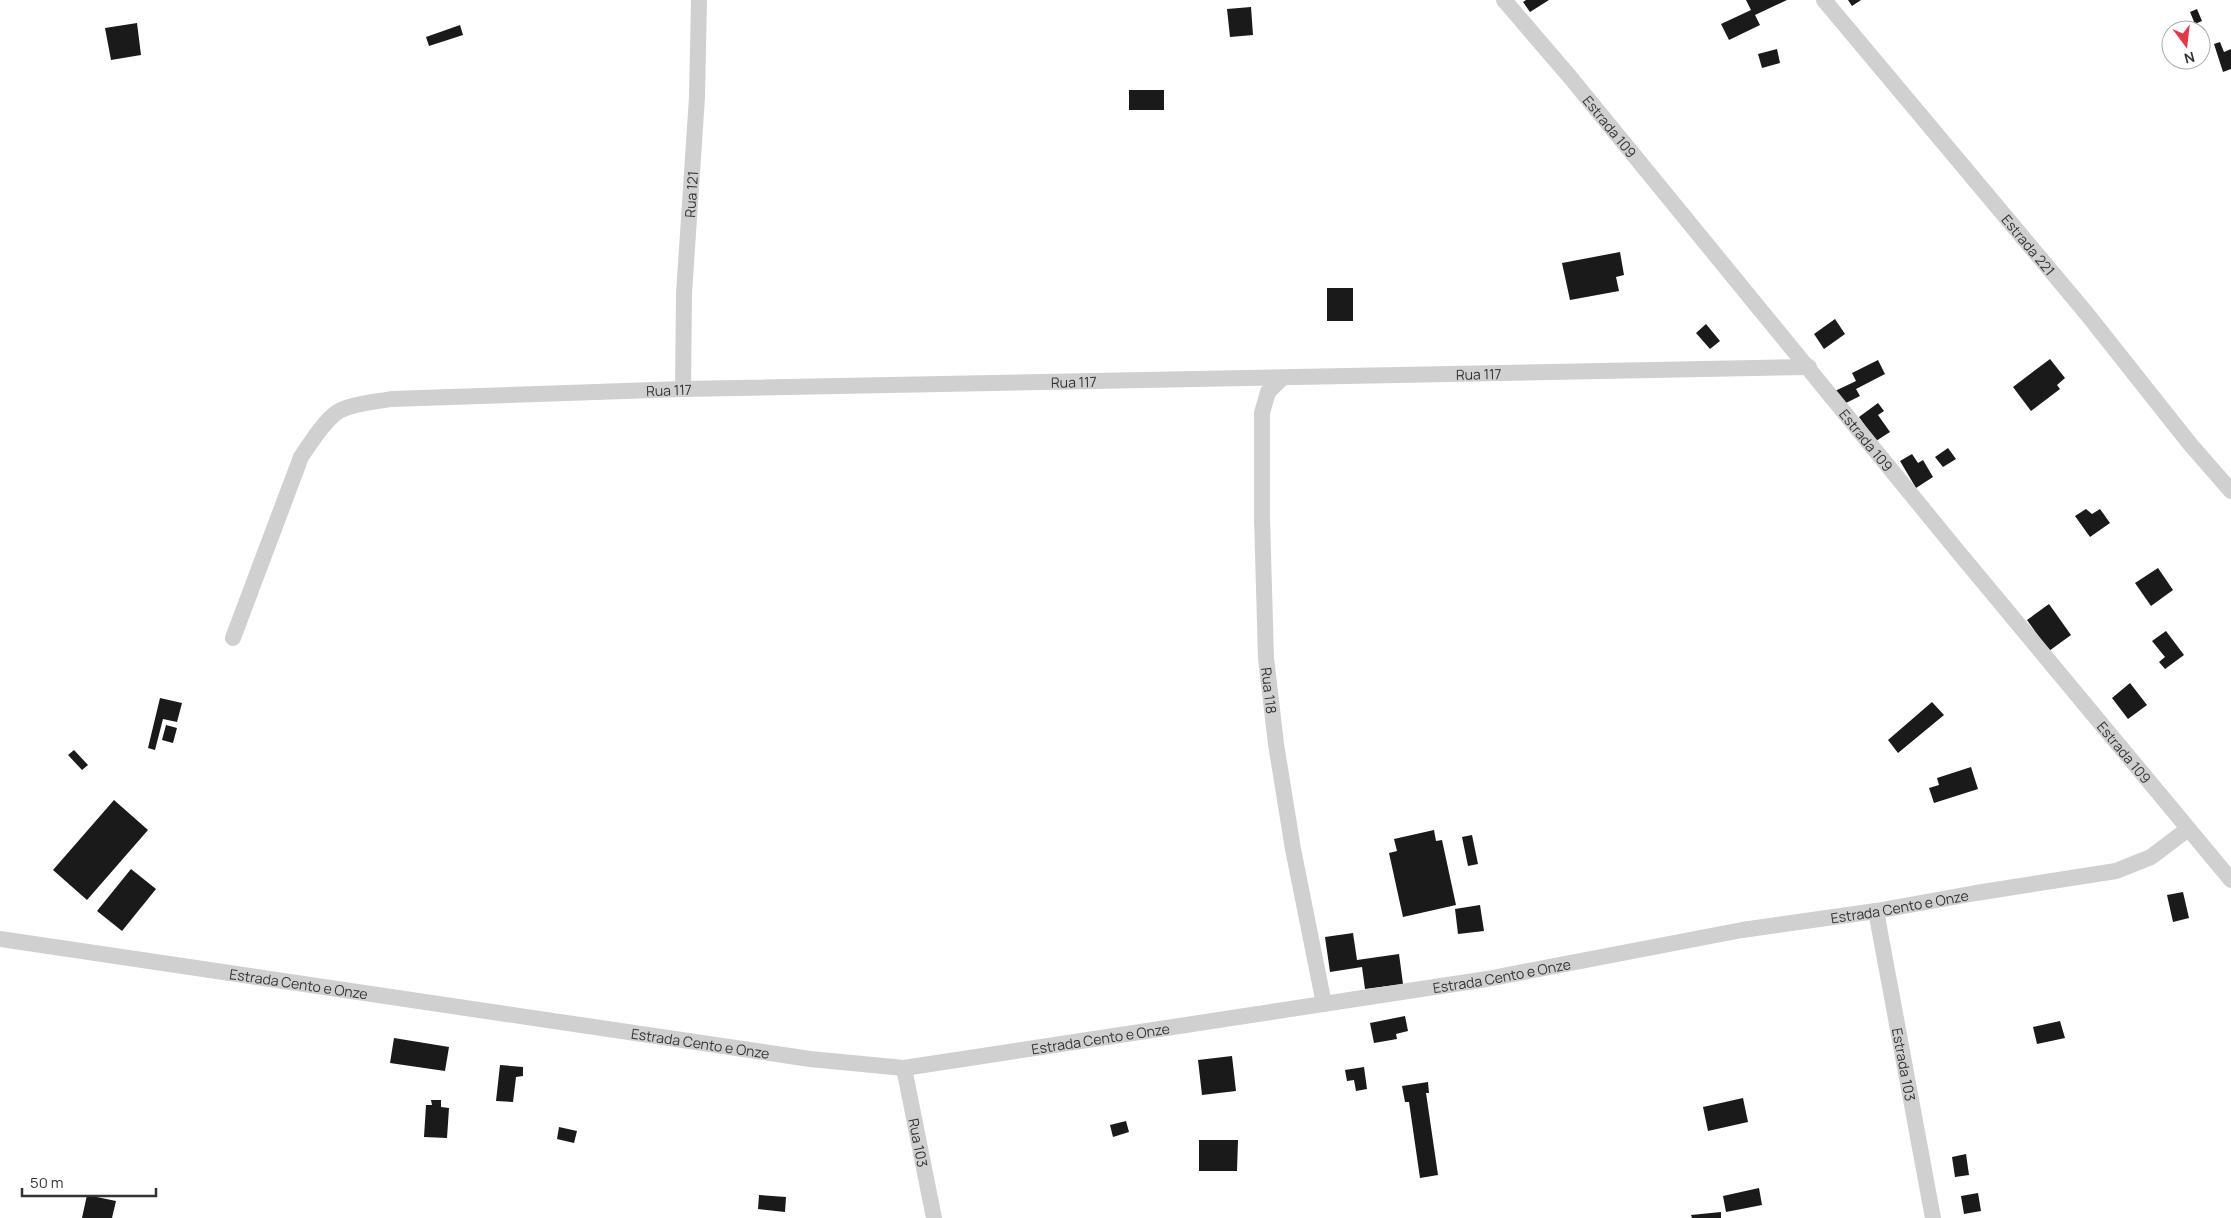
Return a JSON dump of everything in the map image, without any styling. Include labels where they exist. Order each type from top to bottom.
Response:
[{"type":"street","name":"Rua 121","points":[[683,389],[684,294],[698,97],[699,0]]},
{"type":"street","name":"Estrada 109","points":[[1504,0],[1570,76],[1955,548],[2231,880]]},
{"type":"street","name":"Estrada 221","points":[[1824,0],[2087,314],[2190,444],[2231,491]]},
{"type":"street","name":"Rua 117","points":[[234,638],[301,457],[318,432],[340,410],[391,399],[683,389],[1281,379],[1809,367]]},
{"type":"street","name":"Rua 118","points":[[1281,379],[1268,392],[1262,414],[1262,518],[1266,658],[1274,728],[1290,830],[1324,1004]]},
{"type":"street","name":"Estrada Cento e Onze","points":[[0,939],[800,1057],[904,1068],[1487,978],[1742,930],[1876,911],[2116,871],[2151,857],[2188,829]]},
{"type":"street","name":"Estrada 103","points":[[1876,911],[1933,1218]]},
{"type":"street","name":"Rua 103","points":[[904,1068],[934,1218]]},
{"type":"building","points":[[1526,0],[1549,0],[1530,12],[1523,2]]},
{"type":"building","points":[[1746,0],[1787,0],[1755,15],[1760,25],[1729,40],[1721,24],[1751,10]]},
{"type":"building","points":[[1848,0],[1861,0],[1852,6]]},
{"type":"building","points":[[1251,7],[1253,35],[1230,37],[1227,9]]},
{"type":"building","points":[[2197,9],[2202,20],[2193,20],[2190,12]]},
{"type":"building","points":[[137,23],[141,55],[111,60],[105,28]]},
{"type":"building","points":[[460,25],[463,35],[429,46],[426,37]]},
{"type":"building","points":[[2220,42],[2224,52],[2231,49],[2231,69],[2223,72],[2214,44]]},
{"type":"building","points":[[1777,49],[1780,63],[1762,68],[1758,54]]},
{"type":"building","points":[[1129,90],[1164,90],[1164,110],[1129,110]]},
{"type":"building","points":[[1620,252],[1624,275],[1616,277],[1619,291],[1570,300],[1562,263]]},
{"type":"building","points":[[1327,288],[1353,288],[1353,321],[1327,321]]},
{"type":"building","points":[[1835,319],[1845,334],[1824,349],[1814,334]]},
{"type":"building","points":[[1706,324],[1720,341],[1710,349],[1696,333]]},
{"type":"building","points":[[2050,359],[2065,378],[2057,385],[2060,389],[2031,411],[2013,387]]},
{"type":"building","points":[[1878,360],[1885,374],[1856,389],[1860,396],[1842,405],[1835,391],[1856,381],[1852,373]]},
{"type":"building","points":[[1878,403],[1884,411],[1878,415],[1890,432],[1876,441],[1859,417]]},
{"type":"building","points":[[1948,448],[1956,459],[1943,467],[1935,457]]},
{"type":"building","points":[[1912,454],[1918,463],[1923,460],[1933,477],[1916,488],[1900,461]]},
{"type":"building","points":[[2086,509],[2092,514],[2100,509],[2110,523],[2090,537],[2075,516]]},
{"type":"building","points":[[2158,568],[2173,590],[2151,606],[2135,583]]},
{"type":"building","points":[[2049,604],[2071,635],[2049,651],[2027,620]]},
{"type":"building","points":[[2166,631],[2184,655],[2165,669],[2159,662],[2165,657],[2152,641]]},
{"type":"building","points":[[2130,683],[2147,705],[2128,719],[2112,698]]},
{"type":"building","points":[[160,698],[182,703],[177,722],[163,719],[155,750],[148,748]]},
{"type":"building","points":[[1932,702],[1944,715],[1898,753],[1888,740]]},
{"type":"building","points":[[166,725],[177,728],[173,743],[162,740]]},
{"type":"building","points":[[74,750],[88,765],[82,770],[68,755]]},
{"type":"building","points":[[1971,767],[1978,789],[1934,803],[1929,788],[1939,785],[1937,778]]},
{"type":"building","points":[[114,800],[148,830],[87,900],[53,870]]},
{"type":"building","points":[[1434,830],[1436,841],[1442,840],[1456,905],[1403,917],[1389,853],[1397,851],[1394,839]]},
{"type":"building","points":[[1472,835],[1478,864],[1468,866],[1462,837]]},
{"type":"building","points":[[131,869],[156,889],[122,931],[97,911]]},
{"type":"building","points":[[2183,892],[2189,918],[2173,922],[2167,895]]},
{"type":"building","points":[[1480,905],[1484,931],[1458,934],[1455,909]]},
{"type":"building","points":[[1353,933],[1357,960],[1399,954],[1403,984],[1365,989],[1362,967],[1330,972],[1325,937]]},
{"type":"building","points":[[1405,1016],[1408,1031],[1396,1034],[1397,1039],[1374,1043],[1370,1023]]},
{"type":"building","points":[[2060,1021],[2065,1038],[2037,1044],[2033,1027]]},
{"type":"building","points":[[394,1038],[449,1047],[445,1071],[390,1063]]},
{"type":"building","points":[[1232,1056],[1236,1091],[1202,1095],[1198,1060]]},
{"type":"building","points":[[500,1065],[523,1067],[523,1076],[516,1077],[513,1102],[496,1101]]},
{"type":"building","points":[[1364,1067],[1367,1089],[1356,1091],[1354,1080],[1347,1081],[1345,1070]]},
{"type":"building","points":[[1428,1082],[1429,1093],[1426,1093],[1438,1175],[1420,1178],[1409,1102],[1405,1102],[1402,1086]]},
{"type":"building","points":[[1743,1098],[1748,1122],[1708,1131],[1703,1107]]},
{"type":"building","points":[[431,1100],[441,1100],[441,1107],[449,1108],[447,1138],[424,1137],[426,1105],[432,1105]]},
{"type":"building","points":[[1126,1121],[1129,1132],[1113,1137],[1110,1125]]},
{"type":"building","points":[[559,1127],[577,1131],[574,1143],[557,1139]]},
{"type":"building","points":[[1199,1140],[1238,1140],[1237,1171],[1199,1171]]},
{"type":"building","points":[[1966,1154],[1969,1175],[1955,1177],[1952,1157]]},
{"type":"building","points":[[1759,1188],[1762,1205],[1726,1212],[1723,1196]]},
{"type":"building","points":[[1978,1193],[1981,1211],[1964,1214],[1961,1196]]},
{"type":"building","points":[[87,1195],[116,1201],[112,1218],[82,1218]]},
{"type":"building","points":[[759,1195],[786,1197],[785,1212],[758,1209]]},
{"type":"building","points":[[1721,1212],[1721,1218],[1692,1218],[1691,1215]]}]
